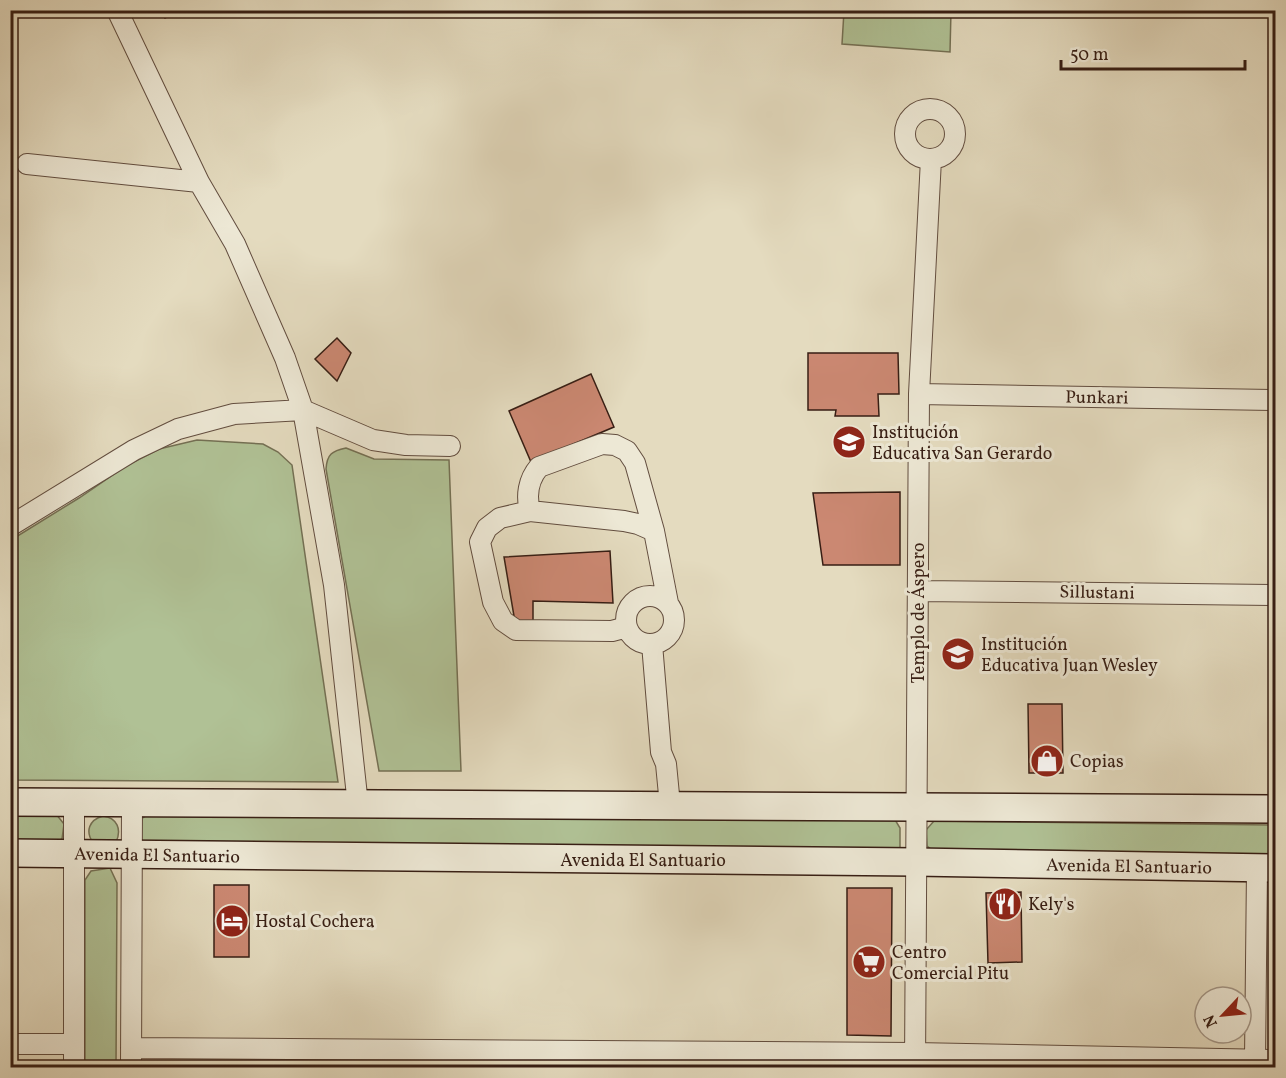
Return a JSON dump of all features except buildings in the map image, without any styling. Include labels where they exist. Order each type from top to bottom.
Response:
[{"type":"street","points":[[117,10],[200,182],[236,244],[285,358],[303,410],[334,585],[358,805]]},
{"type":"street","name":"Templo de Áspero","points":[[915,1060],[919,394],[931,159]]},
{"type":"street","points":[[27,164],[200,182]]},
{"type":"street","name":"Punkari","points":[[919,394],[1275,400]]},
{"type":"street","points":[[10,526],[134,450],[178,429],[234,414],[303,410],[373,440],[406,445],[450,446]]},
{"type":"street","points":[[530,511],[527,501],[529,486],[533,474],[539,467],[602,444],[615,445],[627,451],[635,463],[654,531],[668,603],[675,617],[674,625],[666,639],[644,644],[637,640],[627,627],[628,611],[638,599],[654,596],[668,603]]},
{"type":"street","points":[[627,627],[612,631],[516,630],[503,621],[493,602],[480,542],[487,528],[500,518],[530,511],[624,521],[654,531]]},
{"type":"street","name":"Sillustani","points":[[918,591],[1275,594]]},
{"type":"street","points":[[656,643],[661,752],[666,764],[670,805]]},
{"type":"street","points":[[10,802],[1275,809]]},
{"type":"street","points":[[74,802],[74,1068]]},
{"type":"street","points":[[132,803],[130,1058],[915,1060],[1159,1063],[1275,1060]]},
{"type":"street","name":"Avenida El Santuario","points":[[10,853],[916,862],[1266,868]]},
{"type":"street","points":[[1255,1060],[1266,868]]},
{"type":"street","points":[[10,1044],[74,1044]]},
{"type":"green space","points":[[844,11],[951,11],[950,52],[842,44]]},
{"type":"green space","points":[[197,440],[263,444],[278,452],[292,465],[338,782],[11,780],[11,540],[126,466],[159,449]]},
{"type":"green space","points":[[346,448],[374,459],[449,460],[461,771],[379,771],[326,469],[331,454]]},
{"type":"green space","points":[[11,813],[56,814],[64,824],[62,839],[50,845],[11,845]]},
{"type":"green space","points":[[149,814],[894,818],[900,828],[900,849],[146,845],[140,839],[139,820]]},
{"type":"green space","points":[[103,816],[112,819],[117,825],[116,842],[93,843],[91,839],[90,826],[94,820]]},
{"type":"green space","points":[[934,821],[1275,825],[1275,855],[935,852],[927,846],[926,830]]},
{"type":"green space","points":[[110,868],[117,883],[116,1067],[85,1067],[85,880],[91,871]]},
{"type":"place","name":"Institución Educativa San Gerardo","points":[[849,442]]},
{"type":"place","name":"Institución Educativa Juan Wesley","points":[[958,654]]},
{"type":"place","name":"Copias","points":[[1047,761]]},
{"type":"place","name":"Kely's","points":[[1005,904]]},
{"type":"place","name":"Hostal Cochera","points":[[232,921]]},
{"type":"place","name":"Centro Comercial Pitu","points":[[869,962]]}]
